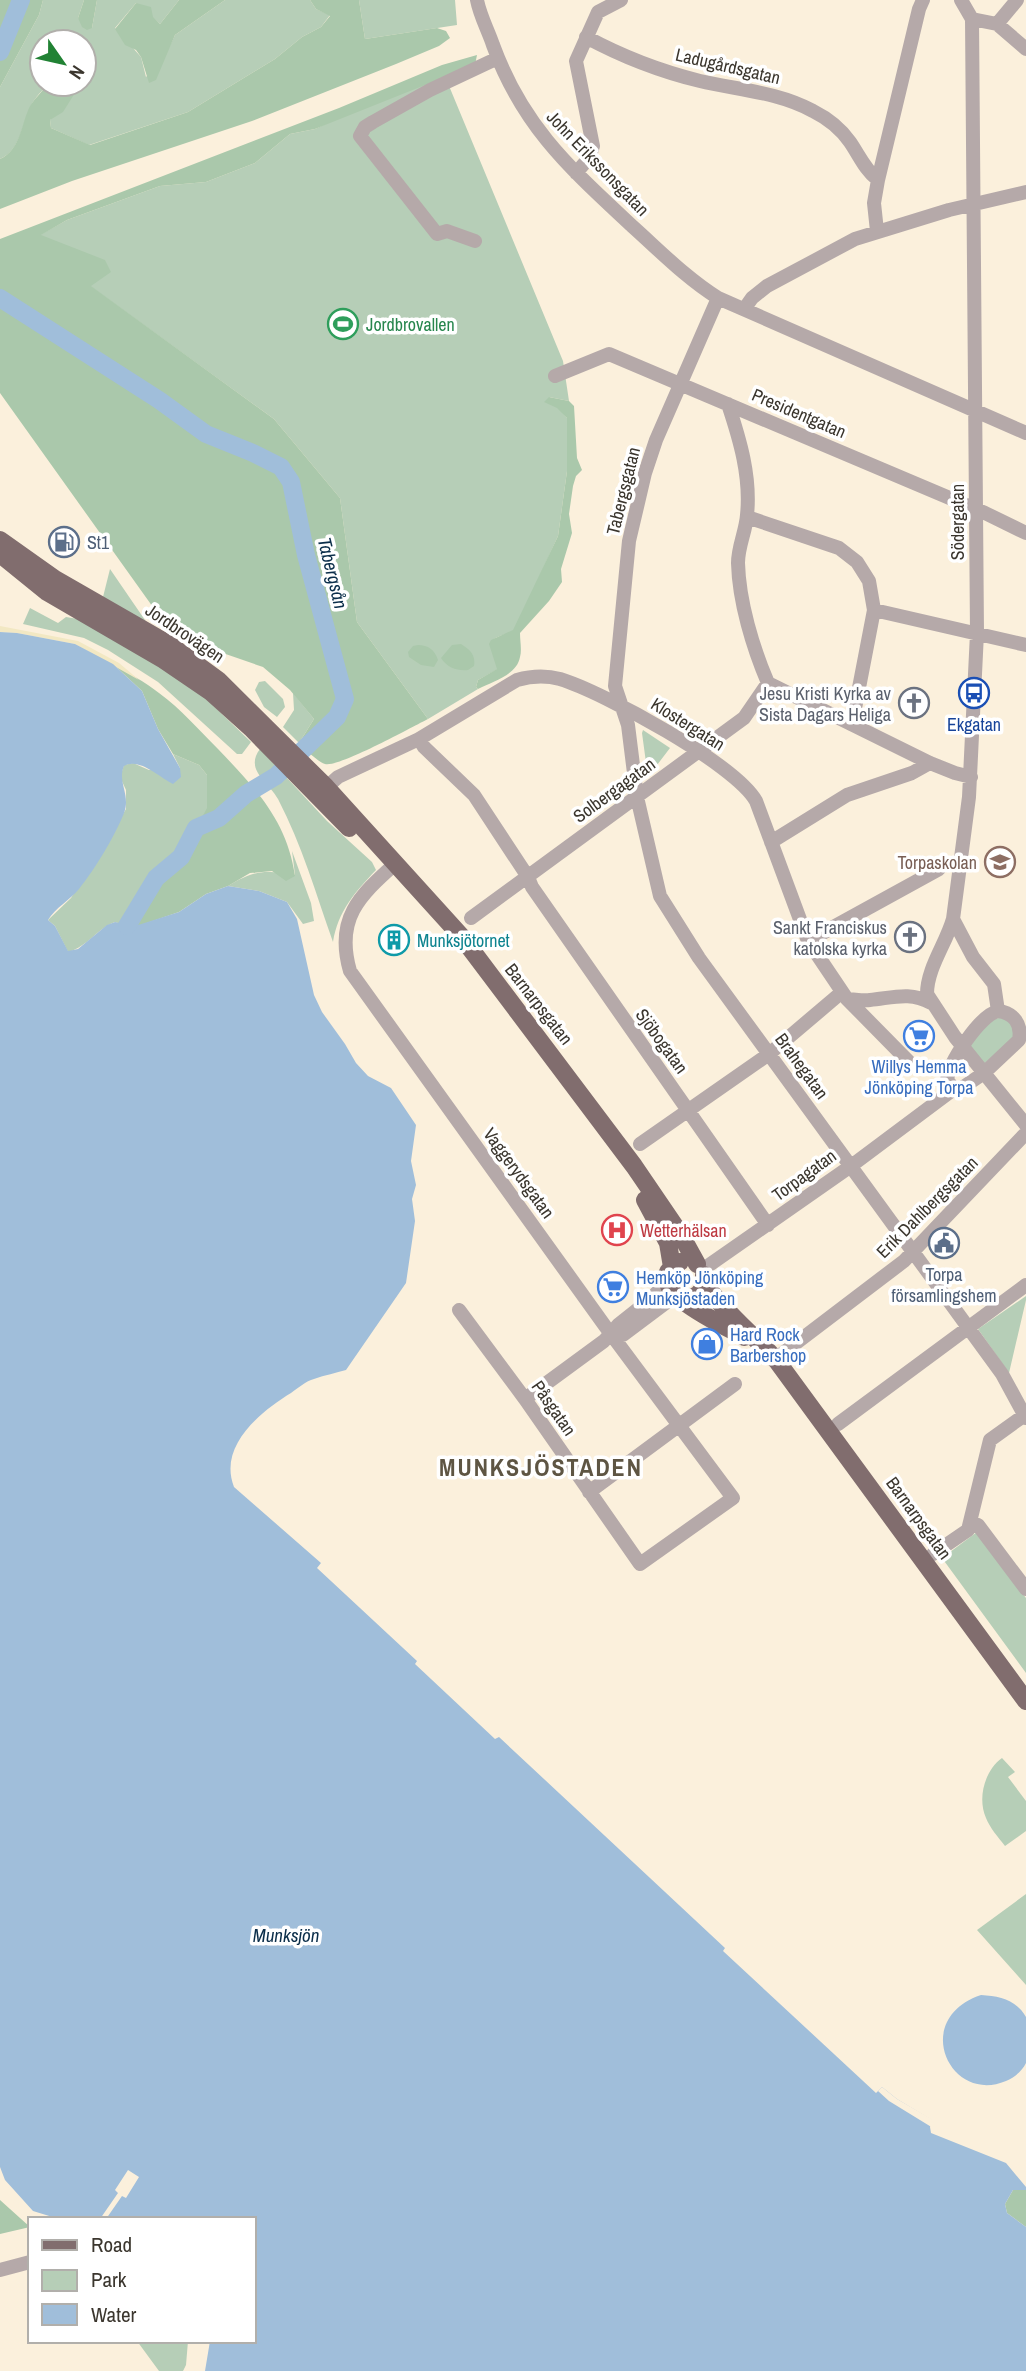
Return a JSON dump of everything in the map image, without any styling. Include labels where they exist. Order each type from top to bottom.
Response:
[{"type":"main road","name":"Jordbrovägen","points":[[0,540],[55,579],[170,645],[218,680],[321,791]]},
{"type":"main road","name":"Jordbrovägen","points":[[0,554],[47,592],[164,660],[211,692],[281,750]]},
{"type":"main road","points":[[0,565],[47,592]]},
{"type":"main road","name":"Barnarpsgatan","points":[[321,791],[461,936],[634,1166],[681,1236],[719,1304],[780,1357],[1026,1701]]},
{"type":"main road","name":"Barnarpsgatan","points":[[392,866],[444,925],[619,1160],[643,1196],[667,1243],[673,1286],[692,1308],[780,1357]]},
{"type":"main road","points":[[684,1261],[701,1273],[695,1297],[686,1300],[673,1286],[684,1261]]},
{"type":"street","name":"John Erikssonsgatan","points":[[477,0],[498,58],[530,120],[576,173],[686,276],[718,298],[878,369],[975,408],[1026,433]]},
{"type":"street","points":[[576,173],[589,158],[593,146],[576,61],[598,12],[621,0]]},
{"type":"street","points":[[877,231],[874,203],[878,180],[923,0]]},
{"type":"street","points":[[961,0],[972,19],[997,24],[1026,49]]},
{"type":"street","points":[[997,24],[1017,0]]},
{"type":"street","name":"Södergatan","points":[[931,1003],[927,994],[929,974],[948,937],[953,919],[971,777],[977,633],[972,19]]},
{"type":"street","name":"Ladugårdsgatan","points":[[586,37],[622,56],[662,71],[770,94],[814,111],[838,128],[878,180]]},
{"type":"street","points":[[475,241],[447,232],[438,234],[360,136],[365,127],[429,90],[498,58]]},
{"type":"street","points":[[745,308],[752,298],[767,286],[789,273],[877,231],[1026,192]]},
{"type":"street","name":"Tabergsgatan","points":[[620,704],[615,687],[634,514],[656,440],[718,298]]},
{"type":"street","name":"Presidentgatan","points":[[555,376],[609,354],[976,509],[1026,533]]},
{"type":"street","points":[[728,404],[747,474],[747,517],[738,560],[739,577],[748,619],[768,683],[930,763],[955,774],[971,777]]},
{"type":"street","points":[[747,517],[830,543],[849,555],[869,581],[874,610],[852,724]]},
{"type":"street","points":[[874,610],[1026,645]]},
{"type":"street","name":"Klostergatan","points":[[321,791],[338,776],[419,739],[517,680],[530,677],[561,680],[620,704],[698,752],[746,787],[756,801],[808,941],[844,996],[911,1064]]},
{"type":"street","name":"Solbergagatan","points":[[471,918],[744,718],[768,683]]},
{"type":"street","name":"Brahegatan","points":[[620,704],[628,725],[637,797],[660,896],[699,958],[1002,1374],[1025,1416]]},
{"type":"street","name":"Sjöbogatan","points":[[419,739],[474,795],[594,978],[768,1225]]},
{"type":"street","points":[[771,842],[847,795],[912,773],[930,763]]},
{"type":"street","name":"Vaggerydsgatan","points":[[392,866],[359,899],[349,916],[345,948],[350,971],[733,1498],[640,1564]]},
{"type":"street","points":[[808,941],[939,869]]},
{"type":"street","points":[[953,919],[968,949],[994,984],[998,1011],[1008,1012],[1022,1031]]},
{"type":"street","points":[[640,1144],[769,1055],[844,996],[867,1001],[909,995],[931,1003],[1026,1125]]},
{"type":"street","name":"Torpagatan","points":[[926,1110],[963,1047],[985,1017],[998,1011]]},
{"type":"street","name":"Torpagatan","points":[[701,1273],[954,1089],[959,1090],[984,1073],[1022,1031]]},
{"type":"street","points":[[948,1069],[947,1080],[954,1089]]},
{"type":"street","name":"Erik Dahlbergsgatan","points":[[780,1357],[904,1261],[1026,1133]]},
{"type":"street","points":[[838,1424],[1026,1285]]},
{"type":"street","points":[[525,1399],[612,1334],[618,1325],[652,1298],[673,1286]]},
{"type":"street","name":"Påsgatan","points":[[458,1310],[525,1399],[640,1564]]},
{"type":"street","points":[[589,1492],[735,1384]]},
{"type":"street","points":[[933,1554],[968,1530],[990,1440],[1025,1416]]},
{"type":"street","points":[[970,1522],[978,1525],[1026,1589]]},
{"type":"street","points":[[0,2270],[28,2263]]},
{"type":"green space","points":[[0,0],[43,0],[39,15],[32,28],[28,28],[28,35],[0,87]]},
{"type":"green space","points":[[43,0],[84,0],[78,18],[92,28],[32,28]]},
{"type":"green space","points":[[84,0],[97,0],[92,28],[82,27],[78,18]]},
{"type":"green space","points":[[97,0],[179,0],[160,24],[136,3],[115,28],[141,57],[146,77],[165,56],[175,35],[225,0],[310,0],[316,9],[330,15],[321,27],[302,37],[275,59],[188,112],[89,145],[51,128],[50,120],[67,98],[98,98],[98,28],[92,28]]},
{"type":"green space","points":[[179,0],[225,0],[175,35],[156,80],[149,83],[141,57],[136,50],[125,45],[115,29],[136,3],[151,7],[153,17],[160,24]]},
{"type":"green space","points":[[310,0],[359,0],[365,39],[437,28],[446,31],[450,38],[439,46],[252,121],[72,181],[0,209],[0,159],[16,144],[29,108],[36,98],[72,98],[63,112],[50,120],[51,128],[90,145],[188,112],[275,59],[302,37],[321,27],[330,16],[316,9]]},
{"type":"green space","points":[[359,0],[455,0],[457,25],[365,39]]},
{"type":"green space","points":[[28,35],[28,98],[35,98],[16,144],[0,159],[0,87]]},
{"type":"green space","points":[[477,55],[475,65],[315,129],[290,134],[255,163],[206,182],[160,186],[67,220],[41,235],[105,260],[111,272],[91,286],[274,419],[340,498],[357,622],[428,719],[359,754],[333,764],[325,764],[299,743],[314,719],[290,690],[263,667],[188,641],[165,624],[0,393],[0,239],[339,108],[442,65]]},
{"type":"green space","name":"Jordbrovallen","points":[[442,69],[563,361],[569,401],[549,397],[567,418],[567,471],[558,536],[513,634],[500,636],[490,644],[498,669],[478,680],[478,689],[428,719],[357,622],[340,498],[274,419],[90,286],[40,235],[67,220],[160,186],[206,182],[255,163],[290,134],[315,129]]},
{"type":"green space","points":[[549,397],[569,401],[574,406],[577,458],[582,470],[576,476],[573,486],[569,514],[572,533],[561,569],[562,582],[520,633],[521,654],[514,669],[478,689],[478,680],[497,669],[489,644],[491,640],[513,630],[558,536],[567,471],[567,418],[557,408],[544,402]]},
{"type":"green space","points":[[110,569],[147,623],[103,597]]},
{"type":"green space","points":[[30,608],[58,623],[66,617],[84,620],[195,688],[251,742],[242,754],[237,754],[158,682],[108,650],[84,638],[23,624]]},
{"type":"green space","points":[[461,644],[474,658],[474,666],[468,670],[453,668],[441,658],[452,645]]},
{"type":"green space","points":[[418,645],[428,647],[435,653],[438,660],[434,667],[421,665],[409,657],[408,652]]},
{"type":"green space","points":[[113,664],[148,685],[175,706],[245,777],[277,821],[291,856],[295,876],[286,881],[272,871],[250,873],[228,886],[206,894],[179,912],[135,927],[127,926],[156,878],[181,857],[207,808],[207,775],[199,765],[173,754],[158,729],[142,691]]},
{"type":"green space","points":[[265,681],[283,699],[285,707],[277,717],[264,707],[255,690],[259,682]]},
{"type":"green space","points":[[293,693],[314,719],[299,743],[283,727],[294,710]]},
{"type":"green space","points":[[643,730],[670,748],[654,769],[647,770]]},
{"type":"green space","points":[[260,749],[327,821],[372,862],[376,870],[348,903],[333,942],[287,816],[256,770],[256,756]]},
{"type":"green space","points":[[173,754],[199,765],[207,775],[208,808],[181,857],[156,878],[127,926],[115,922],[68,952],[55,926],[48,920],[71,898],[126,809],[126,790],[120,777],[124,765],[133,763],[149,770],[180,768]]},
{"type":"green space","points":[[292,851],[311,903],[314,921],[303,924],[287,902],[259,891],[228,886],[260,873],[295,875]]},
{"type":"green space","points":[[1002,1017],[1009,1020],[1015,1030],[1013,1038],[984,1064],[970,1046],[988,1021]]},
{"type":"green space","points":[[1026,1296],[1026,1300],[1009,1373],[978,1329]]},
{"type":"green space","points":[[977,1532],[1026,1598],[1026,1673],[942,1558]]},
{"type":"green space","points":[[1002,1758],[1015,1772],[1008,1777],[1026,1801],[1026,1831],[1005,1846],[988,1822],[982,1802],[987,1777]]},
{"type":"green space","points":[[1026,1894],[1026,1985],[977,1930]]},
{"type":"green space","points":[[1013,2190],[1026,2190],[1026,2227],[1007,2213],[1005,2204]]},
{"type":"green space","points":[[0,2200],[28,2227],[0,2234]]},
{"type":"green space","points":[[138,2343],[188,2343],[183,2371],[159,2371]]},
{"type":"sand","points":[[0,626],[78,641],[119,663],[139,680],[75,644],[0,632]]},
{"type":"water","name":"Munksjön","points":[[0,632],[75,644],[113,664],[142,691],[158,729],[180,768],[181,777],[173,784],[142,766],[124,766],[122,778],[126,806],[115,832],[79,889],[48,920],[55,926],[68,951],[78,949],[107,925],[115,922],[135,926],[179,912],[206,894],[228,886],[259,891],[287,902],[297,919],[314,995],[322,1012],[356,1063],[368,1076],[391,1088],[416,1125],[411,1161],[416,1185],[412,1199],[415,1221],[406,1283],[346,1370],[305,1383],[255,1420],[237,1444],[232,1458],[234,1487],[321,1563],[317,1568],[417,1661],[415,1664],[495,1739],[499,1737],[876,2093],[882,2087],[932,2120],[931,2133],[1006,2163],[1026,2187],[1026,2190],[1013,2190],[1005,2204],[1007,2213],[1026,2227],[1026,2371],[205,2371],[210,2343],[256,2343],[256,2217],[52,2217],[33,2211],[5,2180],[0,2167]]},
{"type":"water","points":[[981,1995],[1007,2000],[1026,2017],[1026,2063],[1018,2074],[1006,2081],[986,2085],[968,2081],[955,2071],[946,2056],[943,2039],[947,2022],[959,2007]]},
{"type":"pier","points":[[882,2087],[935,2121],[933,2128],[889,2101],[878,2091]]},
{"type":"pier","points":[[128,2170],[139,2177],[126,2198],[122,2196],[107,2217],[101,2217],[118,2193],[115,2190]]},
{"type":"waterway","points":[[0,52],[21,0]]},
{"type":"waterway","name":"Tabergsån","points":[[0,298],[159,400],[206,434],[281,467],[291,482],[306,555],[345,699],[337,717],[276,776],[246,794],[219,818],[196,828],[181,857],[156,878],[127,926]]},
{"type":"place","name":"Jordbrovallen","points":[[343,324]]},
{"type":"place","name":"St1","points":[[64,542]]},
{"type":"place","name":"Ekgatan","points":[[974,693]]},
{"type":"place","name":"Jesu Kristi Kyrka av Sista Dagars Heliga","points":[[914,703]]},
{"type":"place","name":"Torpaskolan","points":[[1000,862]]},
{"type":"place","name":"Sankt Franciskus katolska kyrka","points":[[910,937]]},
{"type":"place","name":"Munksjötornet","points":[[394,940]]},
{"type":"place","name":"Willys Hemma Jönköping Torpa","points":[[919,1036]]},
{"type":"place","name":"Wetterhälsan","points":[[617,1230]]},
{"type":"place","name":"Torpa församlingshem","points":[[944,1243]]},
{"type":"place","name":"Hemköp Jönköping Munksjöstaden","points":[[613,1287]]},
{"type":"place","name":"Hard Rock Barbershop","points":[[707,1344]]},
{"type":"district","name":"MUNKSJÖSTADEN","points":[[541,1467]]}]
